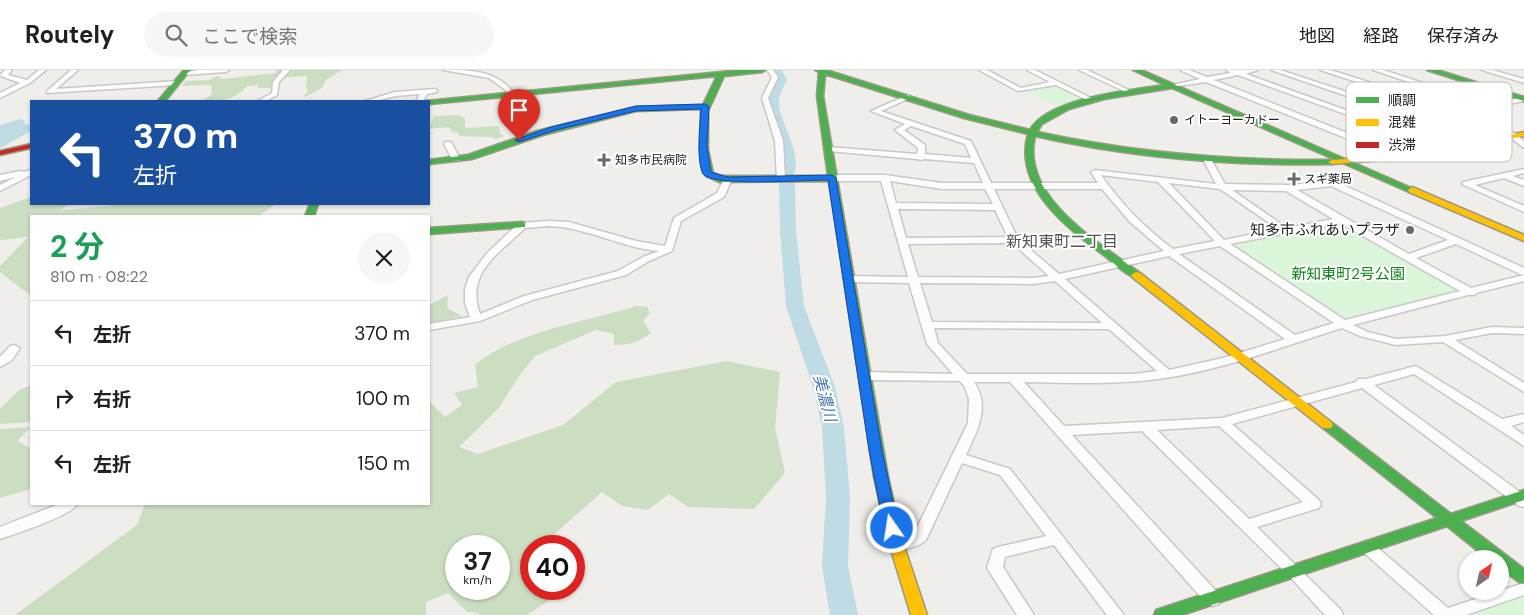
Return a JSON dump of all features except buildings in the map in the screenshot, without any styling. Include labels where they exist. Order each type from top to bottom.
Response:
[{"type":"main road","points":[[426,97],[512,94],[722,72],[762,70]]},
{"type":"main road","points":[[821,70],[845,74],[1032,132],[1181,153],[1342,160]]},
{"type":"main road","points":[[821,70],[957,114],[1103,147],[1207,159],[1287,163],[1346,160]]},
{"type":"main road","points":[[821,70],[820,96],[832,178],[881,478],[896,543],[919,615]]},
{"type":"main road","points":[[1136,70],[1346,162]]},
{"type":"main road","points":[[1430,70],[1469,82]]},
{"type":"main road","points":[[722,72],[719,84],[705,106],[703,146],[707,173],[714,178],[728,179],[832,178]]},
{"type":"main road","points":[[162,100],[182,75]]},
{"type":"main road","points":[[1174,86],[1093,101],[1056,111],[1048,116],[1032,132],[1028,162],[1037,185],[1055,208],[1072,225],[1489,550]]},
{"type":"main road","points":[[1512,95],[1524,99]]},
{"type":"main road","points":[[430,162],[456,159],[480,153],[547,131],[636,109],[705,106]]},
{"type":"main road","points":[[1515,134],[1524,129]]},
{"type":"main road","points":[[0,153],[30,146]]},
{"type":"main road","points":[[1347,162],[1524,238]]},
{"type":"main road","points":[[430,231],[522,225]]},
{"type":"main road","points":[[1162,615],[1522,498]]},
{"type":"main road","points":[[1509,566],[1524,578]]},
{"type":"street","points":[[9,70],[3,75],[18,81],[28,82]]},
{"type":"street","points":[[0,96],[28,82],[43,70]]},
{"type":"street","points":[[75,70],[49,92],[226,70]]},
{"type":"street","points":[[263,100],[275,94],[276,82],[286,70]]},
{"type":"street","points":[[446,70],[465,71],[496,78],[506,83],[512,94]]},
{"type":"street","points":[[770,70],[775,77],[765,98],[779,142],[781,179]]},
{"type":"street","points":[[982,70],[1020,90],[1058,83]]},
{"type":"street","points":[[1030,70],[1093,101]]},
{"type":"street","points":[[1082,70],[1132,93]]},
{"type":"street","points":[[1183,70],[1346,135]]},
{"type":"street","points":[[1229,70],[1346,112]]},
{"type":"street","points":[[1174,86],[1255,70]]},
{"type":"street","points":[[1274,70],[1346,93]]},
{"type":"street","points":[[1322,70],[1360,82]]},
{"type":"street","points":[[1485,70],[1524,82]]},
{"type":"street","points":[[1324,86],[1379,71],[1413,82]]},
{"type":"street","points":[[0,86],[15,88]]},
{"type":"street","points":[[373,100],[395,94],[426,97],[435,91]]},
{"type":"street","points":[[908,98],[876,111],[968,143],[1014,240],[1167,374]]},
{"type":"street","points":[[911,123],[899,130],[922,147],[921,158]]},
{"type":"street","points":[[1515,134],[1524,146]]},
{"type":"street","points":[[448,144],[456,159]]},
{"type":"street","points":[[828,149],[869,151],[921,158],[978,161]]},
{"type":"street","points":[[1207,159],[1222,187],[1286,232]]},
{"type":"street","points":[[0,178],[30,171]]},
{"type":"street","points":[[1524,171],[1466,184],[1524,209]]},
{"type":"street","points":[[0,188],[30,172]]},
{"type":"street","points":[[1294,340],[1170,253],[1126,215],[1103,186],[1095,172],[1222,187],[1288,188],[1332,182],[1524,272]]},
{"type":"street","points":[[1504,175],[1524,183]]},
{"type":"street","points":[[832,178],[886,178],[942,186],[1103,186]]},
{"type":"street","points":[[886,178],[913,280],[933,344],[965,379],[974,393],[977,412],[974,423],[921,536],[915,541],[896,543]]},
{"type":"street","points":[[430,327],[476,319],[528,298],[622,273],[646,259],[663,253],[669,249],[677,220],[690,211],[721,196],[728,179]]},
{"type":"street","points":[[1162,181],[1223,244],[1344,324],[1364,334],[1396,342],[1445,339],[1475,332],[1524,332]]},
{"type":"street","points":[[1288,188],[1471,293]]},
{"type":"street","points":[[893,206],[999,207]]},
{"type":"street","points":[[848,279],[1033,280],[1056,278],[1170,253],[1341,220]]},
{"type":"street","points":[[476,319],[470,301],[471,282],[474,273],[522,225],[573,225],[630,244],[669,249]]},
{"type":"street","points":[[902,241],[1014,240]]},
{"type":"street","points":[[1409,257],[1456,241]]},
{"type":"street","points":[[865,376],[1014,379],[1115,378],[1167,374],[1203,367],[1344,324],[1524,278]]},
{"type":"street","points":[[926,325],[1112,326]]},
{"type":"street","points":[[1507,331],[1524,341]]},
{"type":"street","points":[[1445,339],[1524,388]]},
{"type":"street","points":[[0,363],[8,357],[14,348]]},
{"type":"street","points":[[1062,432],[1222,422],[1298,403],[1363,382],[1416,370],[1524,441]]},
{"type":"street","points":[[1014,379],[1213,599]]},
{"type":"street","points":[[1363,382],[1522,498]]},
{"type":"street","points":[[1500,424],[1524,418]]},
{"type":"street","points":[[1222,422],[1314,504],[1246,525]]},
{"type":"street","points":[[1146,427],[1294,572],[1335,615]]},
{"type":"street","points":[[958,457],[1005,472],[1116,615]]},
{"type":"street","points":[[0,533],[56,512],[68,505]]},
{"type":"street","points":[[1026,615],[995,568],[998,553],[1056,539]]},
{"type":"street","points":[[1367,547],[1446,615],[1524,589]]},
{"type":"green space","points":[[277,70],[342,70],[326,80],[322,88],[305,97],[303,96],[308,90],[306,89],[307,76],[277,78],[272,88],[258,88],[258,85],[247,86],[238,94],[221,100],[204,100],[212,94],[211,85],[182,86],[186,81],[209,80],[218,76],[223,79],[275,73]]},
{"type":"green space","points":[[1057,85],[1084,99],[1058,106],[1024,91]]},
{"type":"green space","points":[[458,115],[465,118],[465,128],[499,126],[500,134],[505,136],[495,139],[492,137],[459,136],[458,133],[452,132],[449,127],[430,129],[434,116]]},
{"type":"green space","points":[[30,197],[30,205],[68,205],[61,210],[112,205],[274,205],[260,215],[30,215],[30,295],[0,272],[0,266],[28,237],[0,240],[0,208]]},
{"type":"green space","name":"新知東町2号公園","points":[[1341,223],[1463,291],[1341,318],[1234,245]]},
{"type":"green space","points":[[448,295],[447,308],[462,316],[430,323],[430,304]]},
{"type":"green space","points":[[637,306],[647,307],[650,313],[643,321],[651,333],[634,342],[614,345],[614,334],[596,330],[535,356],[498,409],[459,447],[478,454],[563,425],[616,382],[727,361],[780,372],[775,428],[785,473],[754,509],[688,507],[669,494],[648,510],[622,506],[602,492],[553,535],[520,535],[520,600],[550,600],[527,615],[480,615],[467,612],[455,600],[510,600],[510,535],[445,535],[445,594],[426,602],[426,615],[15,615],[137,525],[145,505],[430,505],[430,402],[445,417],[462,405],[454,393],[478,387],[475,365],[490,354],[530,336]]},
{"type":"green space","points":[[30,385],[30,422],[0,424],[0,409],[19,390]]},
{"type":"green space","points":[[30,427],[17,441],[30,448],[30,489],[0,498],[0,429]]},
{"type":"green space","points":[[1522,596],[1524,597],[1524,615],[1469,615]]},
{"type":"water","points":[[20,119],[24,120],[25,124],[30,125],[30,132],[0,148],[0,125]]},
{"type":"waterway","name":"美濃川","points":[[778,72],[781,80],[775,91],[773,107],[784,136],[787,174]]},
{"type":"waterway","name":"美濃川","points":[[787,184],[788,231],[795,306],[824,387],[833,427],[838,497],[835,566],[844,615]]},
{"type":"traffic: fast","points":[[162,100],[187,70]]},
{"type":"traffic: fast","points":[[430,102],[762,70]]},
{"type":"traffic: fast","points":[[818,70],[823,70]]},
{"type":"traffic: fast","points":[[1136,70],[1346,161]]},
{"type":"traffic: fast","points":[[1430,70],[1469,82]]},
{"type":"traffic: fast","points":[[822,71],[991,123],[1093,145],[1172,156],[1252,162],[1332,162]]},
{"type":"traffic: fast","points":[[822,71],[820,96],[822,114],[881,477]]},
{"type":"traffic: fast","points":[[721,74],[704,111],[704,150],[709,174],[719,179],[832,178]]},
{"type":"traffic: fast","points":[[1136,275],[1084,236],[1050,203],[1037,185],[1030,166],[1029,146],[1031,136],[1039,122],[1067,107],[1104,97],[1174,86]]},
{"type":"traffic: fast","points":[[1512,95],[1524,99]]},
{"type":"traffic: fast","points":[[430,162],[469,157],[540,133],[636,109],[705,107]]},
{"type":"traffic: fast","points":[[1348,162],[1412,190]]},
{"type":"traffic: fast","points":[[310,215],[314,205]]},
{"type":"traffic: fast","points":[[430,231],[522,225]]},
{"type":"traffic: fast","points":[[1327,425],[1487,550]]},
{"type":"traffic: fast","points":[[1162,615],[1524,495]]},
{"type":"traffic: fast","points":[[1509,566],[1524,578]]},
{"type":"traffic: slow","points":[[1512,137],[1524,134]]},
{"type":"traffic: slow","points":[[1332,162],[1346,161]]},
{"type":"traffic: slow","points":[[1412,190],[1524,238]]},
{"type":"traffic: slow","points":[[1136,275],[1327,425]]},
{"type":"traffic: slow","points":[[881,477],[896,543],[919,615]]},
{"type":"traffic: jam","points":[[0,153],[30,146]]},
{"type":"place","name":"イトーヨーカドー","points":[[1174,120]]},
{"type":"place","name":"知多市民病院","points":[[604,160]]},
{"type":"place","name":"スギ薬局","points":[[1294,179]]},
{"type":"place","name":"知多市ふれあいプラザ","points":[[1410,230]]},
{"type":"district","name":"新知東町二丁目","points":[[1062,241]]},
{"type":"route","points":[[519,140],[554,129],[636,109],[705,106],[703,146],[707,173],[711,176],[719,179],[832,178],[876,450],[892,528]]}]
